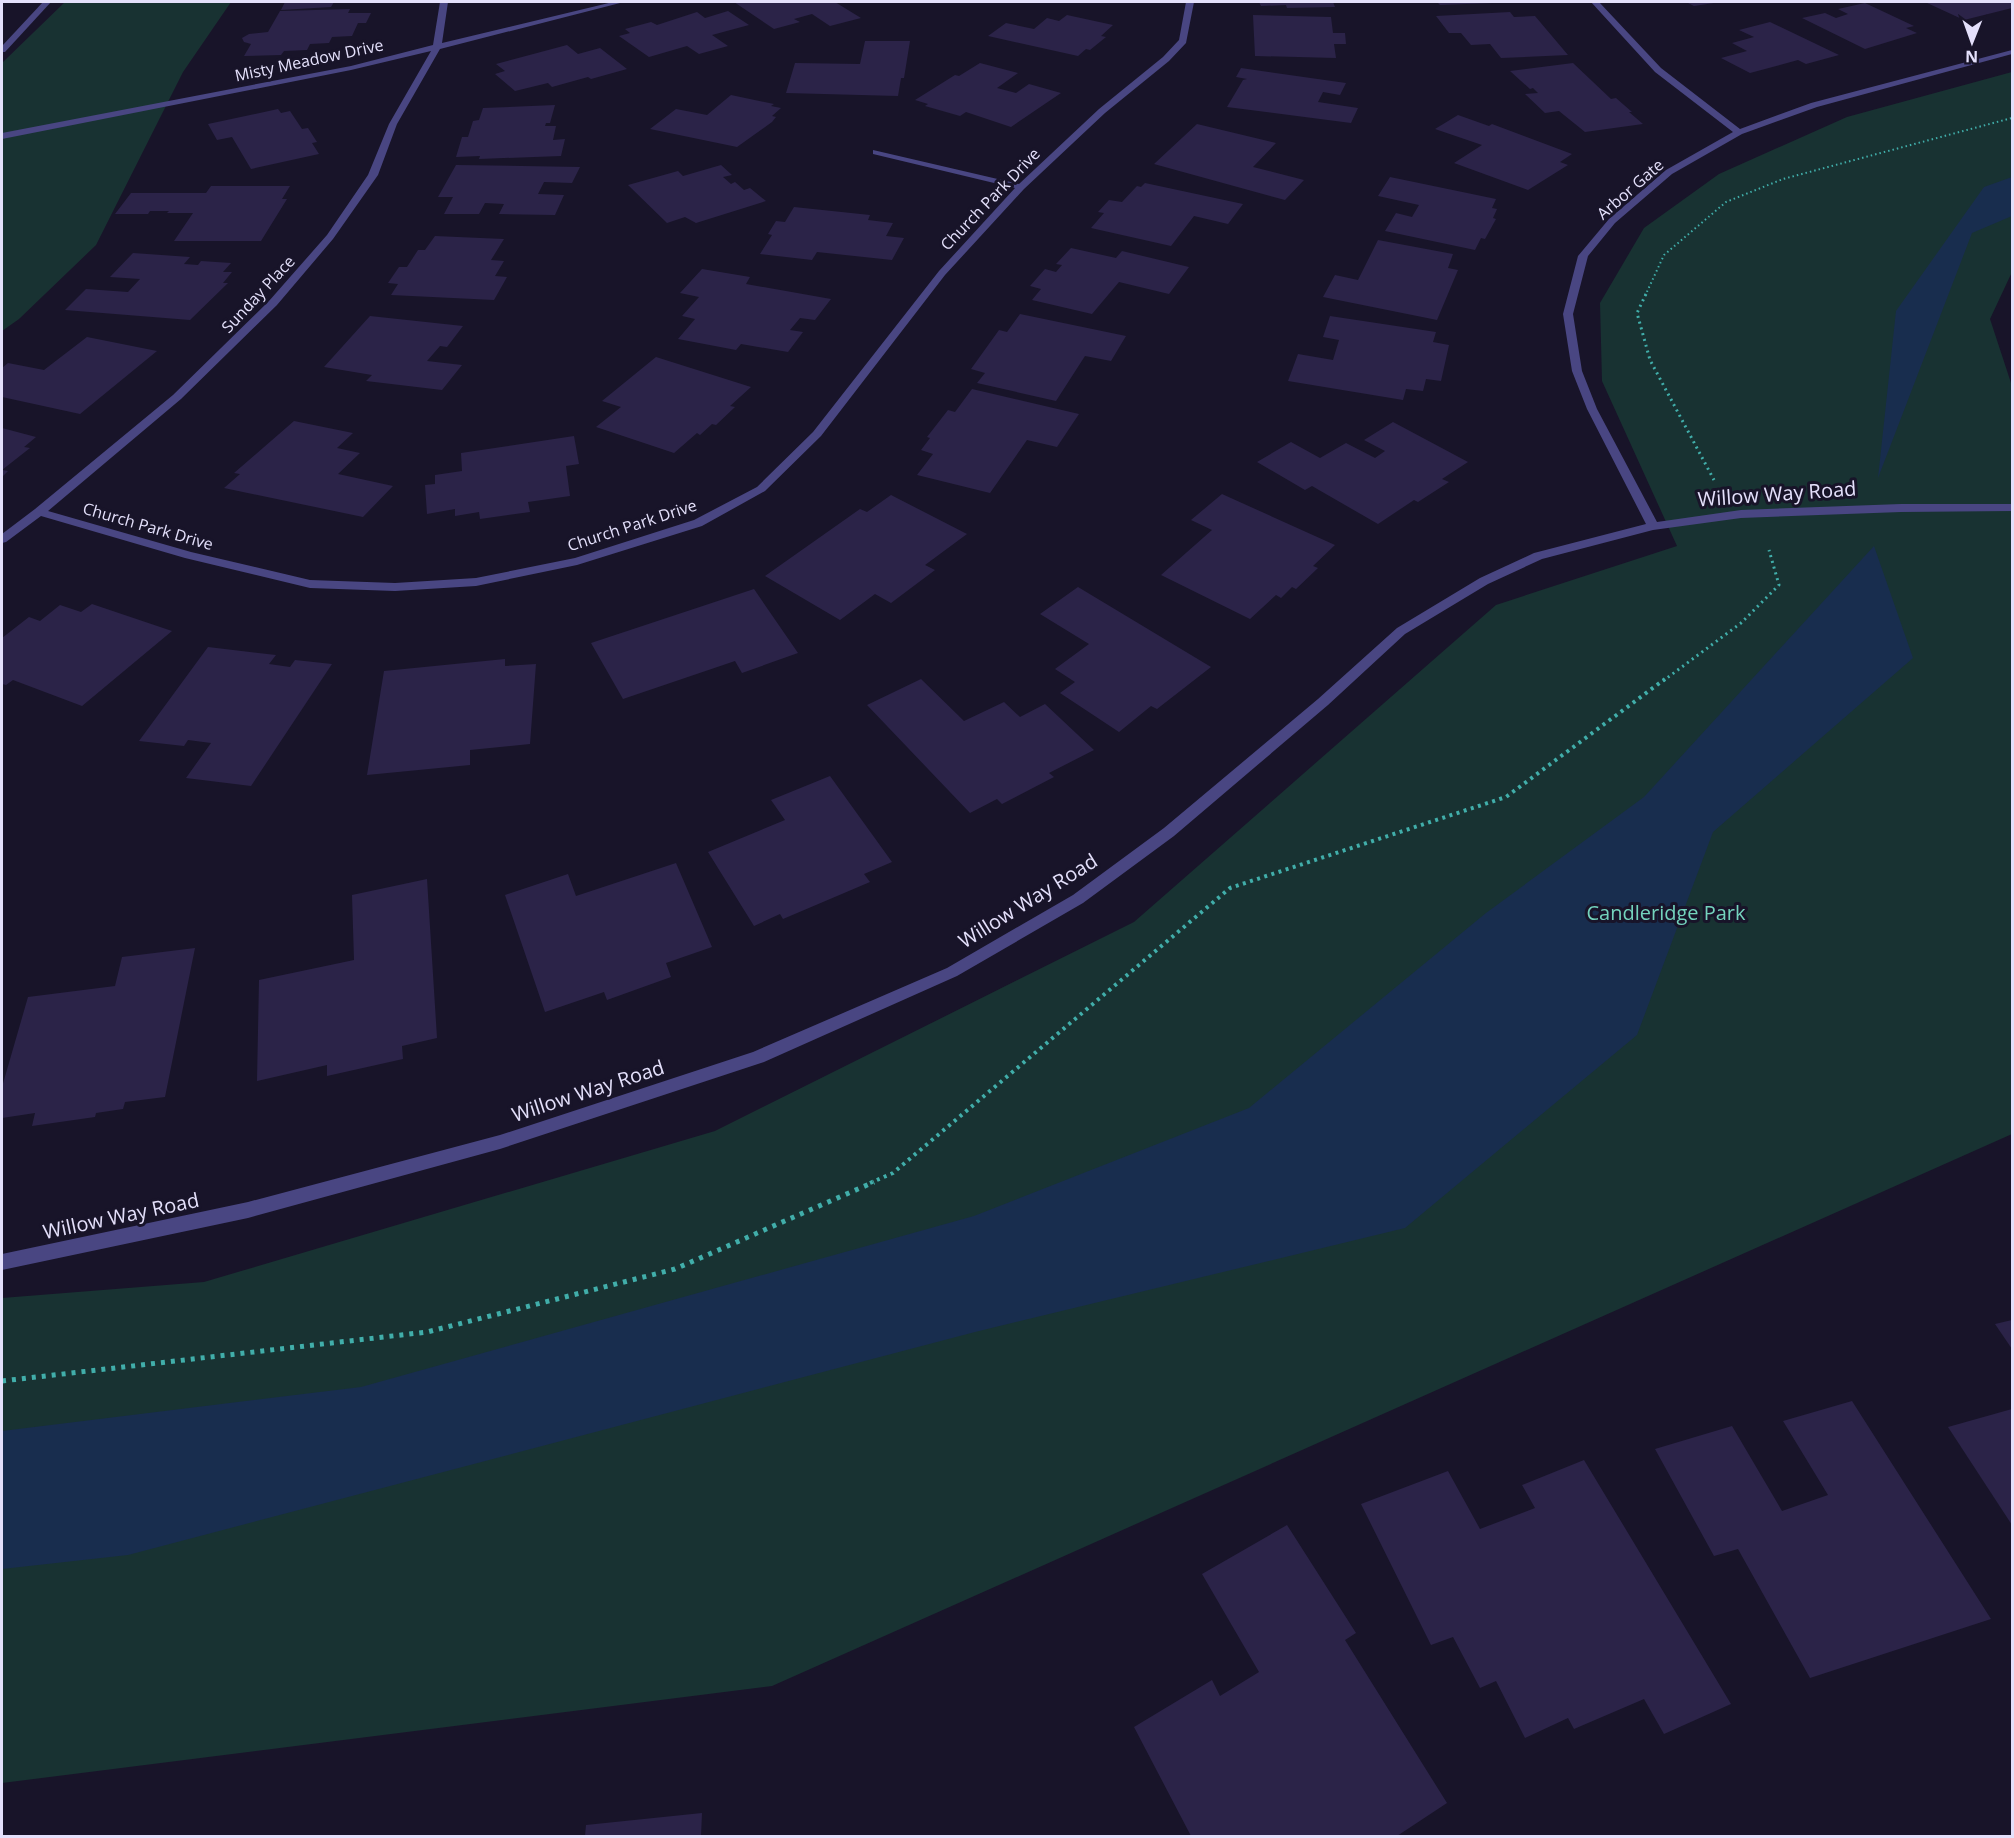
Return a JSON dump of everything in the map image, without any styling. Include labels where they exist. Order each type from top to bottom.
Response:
[{"type":"street","points":[[2,50],[47,2]]},
{"type":"street","name":"Sunday Place","points":[[2,539],[39,512],[177,397],[273,303],[323,246],[373,175],[393,124],[437,47],[444,2]]},
{"type":"street","name":"Misty Meadow Drive","points":[[2,136],[351,68],[620,2]]},
{"type":"street","name":"Church Park Drive","points":[[39,512],[189,555],[310,584],[395,587],[476,582],[577,561],[698,523],[761,489],[817,434],[942,273],[1021,188],[1102,111],[1166,59],[1183,41],[1190,2]]},
{"type":"street","points":[[1595,2],[1624,36],[1658,70],[1690,97],[1739,132]]},
{"type":"street","name":"Arbor Gate","points":[[1653,526],[1592,409],[1577,371],[1568,314],[1583,256],[1612,221],[1669,172],[1739,132],[1814,105],[2013,52]]},
{"type":"street","points":[[876,152],[1021,188]]},
{"type":"street","name":"Willow Way Road","points":[[2,1262],[248,1210],[500,1142],[758,1058],[952,972],[1078,899],[1169,832],[1323,702],[1401,631],[1484,582],[1539,556],[1653,526],[1741,514],[1901,508],[2013,508]]},
{"type":"path","points":[[2,1381],[427,1332],[675,1269],[893,1173],[1230,888],[1506,797],[1740,623],[1779,585],[1767,543],[1718,488],[1650,360],[1637,313],[1664,255],[1726,202],[1783,179],[2013,118]]},
{"type":"green space","points":[[65,2],[231,2],[183,72],[96,245],[19,319],[2,331],[2,63]]},
{"type":"green space","name":"Candleridge Park","points":[[2012,72],[2012,272],[1990,319],[2012,386],[2012,1134],[772,1686],[2,1783],[2,1298],[204,1282],[715,1131],[1134,922],[1496,605],[1677,546],[1602,381],[1600,303],[1644,228],[1719,174],[1847,117]]},
{"type":"water","points":[[2012,177],[2012,216],[1972,233],[1878,478],[1896,311],[1984,187]]},
{"type":"water","points":[[1874,546],[1913,658],[1713,832],[1637,1035],[1405,1228],[975,1332],[128,1555],[2,1569],[2,1431],[361,1387],[974,1216],[1249,1108],[1486,913],[1644,797]]},
{"type":"building","points":[[285,2],[334,2],[331,7],[281,10]]},
{"type":"building","points":[[734,2],[835,2],[861,18],[830,26],[812,14],[794,19],[800,22],[774,29]]},
{"type":"building","points":[[1259,2],[1333,2],[1335,7],[1287,8],[1286,5],[1261,6]]},
{"type":"building","points":[[1437,2],[1493,2],[1493,3],[1440,5]]},
{"type":"building","points":[[1686,2],[1714,2],[1714,3],[1694,6]]},
{"type":"building","points":[[1925,2],[2012,2],[2012,8],[1964,20]]},
{"type":"building","points":[[1865,3],[1914,26],[1906,28],[1917,33],[1865,49],[1802,18],[1825,13],[1836,18],[1848,14],[1838,9]]},
{"type":"building","points":[[350,9],[348,13],[371,13],[366,23],[358,23],[352,36],[332,37],[329,43],[310,44],[307,50],[284,51],[281,55],[244,56],[251,44],[244,42],[242,38],[249,34],[268,32],[280,11]]},
{"type":"building","points":[[728,11],[749,25],[712,35],[728,46],[699,54],[687,46],[649,57],[619,36],[630,33],[625,29],[651,22],[657,25],[697,12],[705,18]]},
{"type":"building","points":[[1510,12],[1514,17],[1535,16],[1568,55],[1501,58],[1490,44],[1471,45],[1461,33],[1449,33],[1436,16]]},
{"type":"building","points":[[1067,15],[1113,25],[1101,36],[1106,37],[1078,56],[988,36],[1006,23],[1034,29],[1047,18],[1059,21]]},
{"type":"building","points":[[1253,15],[1331,17],[1333,33],[1345,33],[1346,44],[1334,44],[1336,58],[1255,56]]},
{"type":"building","points":[[1770,22],[1839,55],[1806,64],[1798,60],[1750,73],[1721,58],[1747,51],[1732,43],[1754,37],[1739,30]]},
{"type":"building","points":[[865,41],[910,41],[904,78],[901,78],[898,96],[786,93],[795,63],[860,64]]},
{"type":"building","points":[[567,45],[578,54],[600,48],[627,69],[552,87],[548,83],[515,91],[495,74],[505,71],[496,64]]},
{"type":"building","points":[[980,63],[1018,73],[997,88],[1016,93],[1029,84],[1061,93],[1011,127],[966,112],[960,116],[925,106],[928,104],[915,100],[955,75],[959,76]]},
{"type":"building","points":[[1573,63],[1611,99],[1616,98],[1643,124],[1585,132],[1559,111],[1545,113],[1525,94],[1538,93],[1510,71]]},
{"type":"building","points":[[1241,68],[1346,83],[1340,95],[1323,92],[1318,102],[1358,108],[1351,123],[1227,107],[1243,80],[1247,79],[1236,77]]},
{"type":"building","points":[[731,95],[774,104],[771,106],[781,108],[772,116],[776,117],[772,122],[737,147],[650,129],[676,109],[707,115]]},
{"type":"building","points":[[555,105],[550,123],[546,123],[545,126],[556,126],[553,140],[565,139],[561,156],[479,159],[480,156],[456,157],[462,137],[468,137],[473,121],[479,120],[483,108]]},
{"type":"building","points":[[278,109],[281,113],[290,111],[302,129],[308,128],[317,142],[312,143],[319,154],[251,169],[232,137],[217,140],[208,124]]},
{"type":"building","points":[[1458,115],[1489,126],[1492,124],[1572,154],[1560,162],[1568,165],[1528,190],[1454,163],[1482,145],[1435,129]]},
{"type":"building","points":[[1197,124],[1276,143],[1253,167],[1304,180],[1285,200],[1154,164]]},
{"type":"building","points":[[456,165],[580,167],[572,183],[544,182],[538,194],[564,195],[555,215],[499,214],[504,204],[485,203],[479,214],[444,214],[453,197],[438,197]]},
{"type":"building","points":[[721,165],[732,175],[723,177],[731,184],[735,182],[744,190],[750,188],[766,201],[696,223],[685,217],[667,223],[628,185],[678,171],[683,176]]},
{"type":"building","points":[[1390,177],[1496,199],[1492,208],[1497,209],[1493,218],[1496,219],[1485,239],[1481,238],[1475,250],[1385,231],[1396,213],[1412,217],[1419,205],[1378,196]]},
{"type":"building","points":[[1145,183],[1243,204],[1228,224],[1194,216],[1171,246],[1091,228],[1104,213],[1098,212],[1109,200],[1122,202],[1137,186],[1141,187]]},
{"type":"building","points":[[211,186],[290,186],[282,199],[287,199],[261,241],[174,241],[193,213],[150,211],[148,214],[115,214],[131,193],[206,193]]},
{"type":"building","points":[[794,207],[870,215],[868,220],[893,223],[886,236],[904,238],[892,260],[817,252],[812,260],[760,254],[772,235],[768,234],[776,221],[785,222]]},
{"type":"building","points":[[435,236],[504,239],[491,260],[504,261],[495,276],[507,277],[494,300],[391,295],[398,284],[388,283],[399,267],[407,267],[418,250],[425,250]]},
{"type":"building","points":[[1378,240],[1453,254],[1448,268],[1458,270],[1437,320],[1323,297],[1335,275],[1358,280]]},
{"type":"building","points":[[1071,248],[1116,258],[1122,251],[1189,267],[1169,294],[1119,282],[1092,314],[1032,300],[1041,289],[1030,286],[1045,269],[1056,272],[1062,265],[1056,264]]},
{"type":"building","points":[[133,253],[190,257],[184,264],[198,265],[201,261],[231,263],[223,272],[232,272],[223,283],[228,283],[190,320],[65,310],[86,289],[128,292],[140,279],[110,277]]},
{"type":"building","points":[[702,269],[750,277],[746,284],[831,299],[815,320],[800,318],[790,330],[803,332],[788,352],[741,344],[736,350],[678,339],[695,319],[682,316],[699,297],[680,293]]},
{"type":"building","points":[[1020,314],[1126,336],[1111,361],[1085,356],[1056,401],[977,383],[985,373],[971,369],[999,330],[1007,332]]},
{"type":"building","points":[[370,316],[463,326],[447,347],[440,346],[427,361],[462,365],[442,390],[366,381],[372,375],[324,367]]},
{"type":"building","points":[[1330,316],[1436,332],[1433,342],[1449,345],[1441,381],[1426,379],[1423,391],[1406,389],[1403,400],[1288,381],[1298,354],[1333,360],[1339,340],[1323,337]]},
{"type":"building","points":[[87,337],[157,351],[80,414],[2,397],[2,368],[8,363],[44,370]]},
{"type":"building","points":[[656,357],[751,387],[730,406],[735,407],[716,425],[712,424],[700,435],[697,433],[674,453],[596,427],[621,407],[602,401]]},
{"type":"building","points":[[972,389],[1079,414],[1057,447],[1027,440],[990,493],[917,475],[933,454],[921,450],[930,438],[927,437],[948,410],[955,412]]},
{"type":"building","points":[[294,421],[353,433],[337,448],[360,453],[338,474],[393,486],[363,517],[224,488],[240,474],[234,473]]},
{"type":"building","points":[[1393,422],[1468,462],[1442,479],[1449,482],[1418,502],[1414,500],[1378,524],[1312,486],[1305,490],[1257,462],[1291,442],[1320,458],[1346,443],[1375,458],[1385,451],[1364,440]]},
{"type":"building","points":[[2,428],[36,437],[24,447],[30,448],[2,470]]},
{"type":"building","points":[[574,436],[579,464],[566,466],[570,496],[528,502],[530,512],[480,519],[479,512],[455,516],[455,509],[427,514],[425,485],[435,484],[435,475],[462,471],[461,453]]},
{"type":"building","points":[[1222,494],[1335,545],[1313,566],[1318,568],[1296,589],[1292,587],[1281,598],[1276,595],[1250,619],[1161,575],[1212,530],[1191,520]]},
{"type":"building","points":[[891,495],[967,534],[925,565],[935,570],[891,603],[875,594],[840,620],[765,576],[860,509],[867,512]]},
{"type":"building","points":[[1078,587],[1211,667],[1157,709],[1151,706],[1119,732],[1060,693],[1075,682],[1055,669],[1089,644],[1040,614]]},
{"type":"building","points":[[754,589],[798,653],[742,673],[735,661],[623,699],[591,643]]},
{"type":"building","points":[[92,604],[172,631],[82,706],[13,680],[6,685],[2,684],[2,638],[29,617],[40,621],[60,605],[81,612]]},
{"type":"building","points":[[208,647],[276,655],[269,664],[290,667],[295,660],[332,664],[251,786],[186,778],[211,743],[188,740],[184,746],[139,741]]},
{"type":"building","points":[[505,659],[505,666],[536,664],[530,744],[470,750],[470,765],[367,775],[384,671]]},
{"type":"building","points":[[921,679],[964,721],[1004,702],[1020,717],[1045,704],[1094,750],[1049,773],[1054,777],[1002,804],[997,799],[970,813],[867,705]]},
{"type":"building","points":[[830,776],[892,862],[864,874],[870,882],[783,919],[780,914],[754,926],[708,852],[785,820],[771,800]]},
{"type":"building","points":[[676,863],[712,947],[666,963],[671,977],[607,1000],[604,992],[545,1012],[505,895],[568,874],[576,896]]},
{"type":"building","points":[[427,879],[437,1038],[402,1046],[403,1059],[327,1076],[327,1065],[257,1081],[259,980],[354,960],[352,895]]},
{"type":"building","points":[[195,948],[165,1097],[125,1102],[123,1109],[96,1113],[95,1117],[32,1126],[35,1113],[2,1118],[2,1087],[28,997],[115,986],[122,957]]},
{"type":"building","points":[[2012,1320],[2012,1349],[1995,1324]]},
{"type":"building","points":[[1852,1401],[1991,1619],[1810,1678],[1738,1549],[1714,1556],[1655,1449],[1732,1426],[1782,1511],[1828,1495],[1783,1421]]},
{"type":"building","points":[[2012,1409],[2012,1525],[1948,1427]]},
{"type":"building","points":[[1584,1460],[1731,1704],[1664,1734],[1644,1699],[1574,1729],[1568,1718],[1525,1738],[1496,1681],[1480,1688],[1453,1637],[1431,1645],[1361,1504],[1448,1471],[1480,1529],[1535,1508],[1522,1485]]},
{"type":"building","points":[[1287,1525],[1356,1633],[1345,1640],[1447,1803],[1397,1836],[1191,1836],[1134,1727],[1212,1680],[1220,1696],[1259,1672],[1202,1574]]},
{"type":"building","points":[[702,1813],[701,1836],[585,1836],[586,1825]]}]
